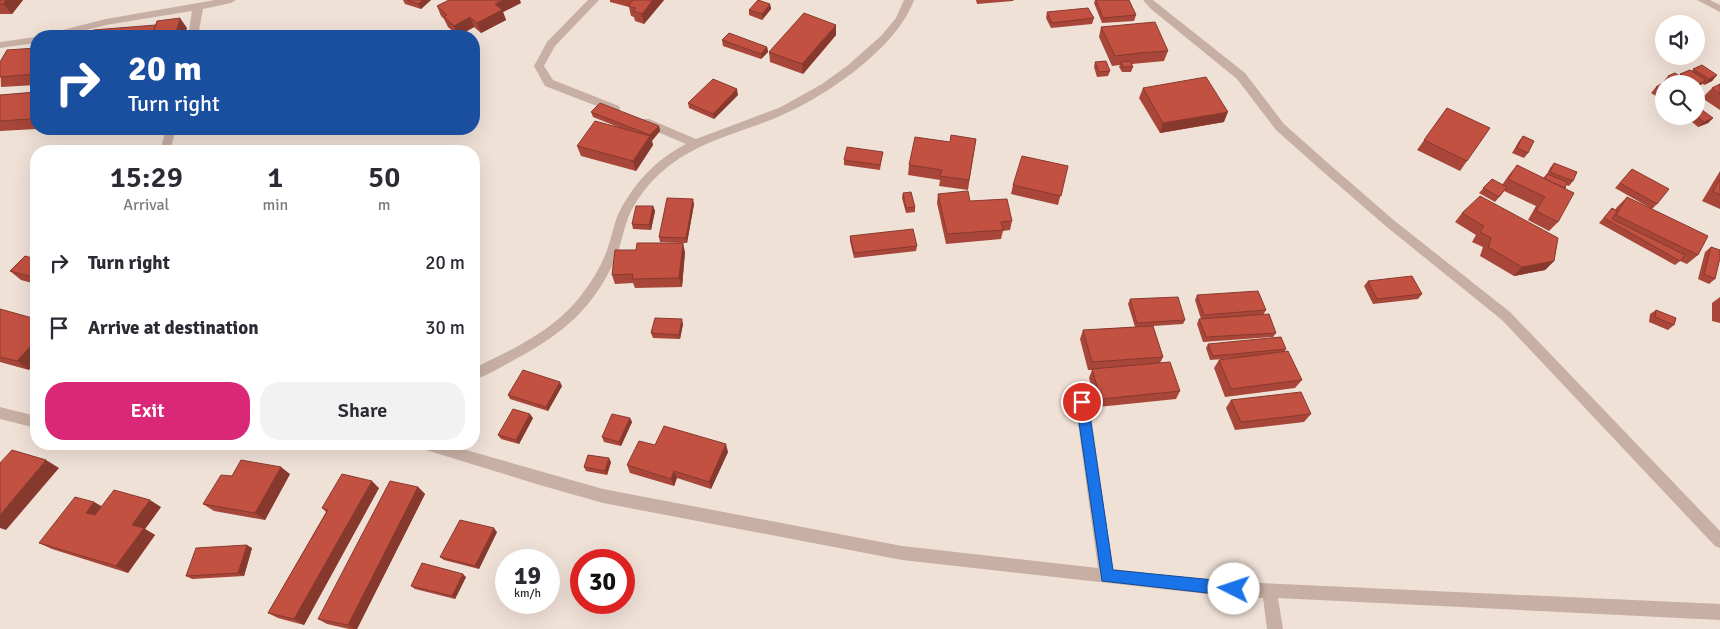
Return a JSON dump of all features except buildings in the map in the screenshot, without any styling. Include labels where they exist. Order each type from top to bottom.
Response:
[{"type":"street","points":[[75,30],[106,22],[231,0]]},
{"type":"street","points":[[594,0],[551,44],[539,66],[548,83],[621,112]]},
{"type":"street","points":[[480,371],[539,340],[588,298],[608,262],[624,216],[641,189],[658,168],[694,143],[770,116],[820,92],[842,77],[880,43],[896,25],[909,0]]},
{"type":"street","points":[[1148,0],[1154,7],[1241,76],[1280,127],[1325,167],[1392,225],[1506,316],[1720,541]]},
{"type":"street","points":[[1702,0],[1720,9]]},
{"type":"street","points":[[195,30],[198,7]]},
{"type":"street","points":[[0,45],[30,41]]},
{"type":"street","points":[[639,120],[694,143]]},
{"type":"street","points":[[1082,402],[1107,576]]},
{"type":"street","points":[[0,413],[30,418]]},
{"type":"street","points":[[446,450],[603,496],[902,553],[1216,588],[1720,612]]},
{"type":"street","points":[[1269,591],[1275,629]]},
{"type":"route","points":[[1082,402],[1107,576],[1234,589]]}]
